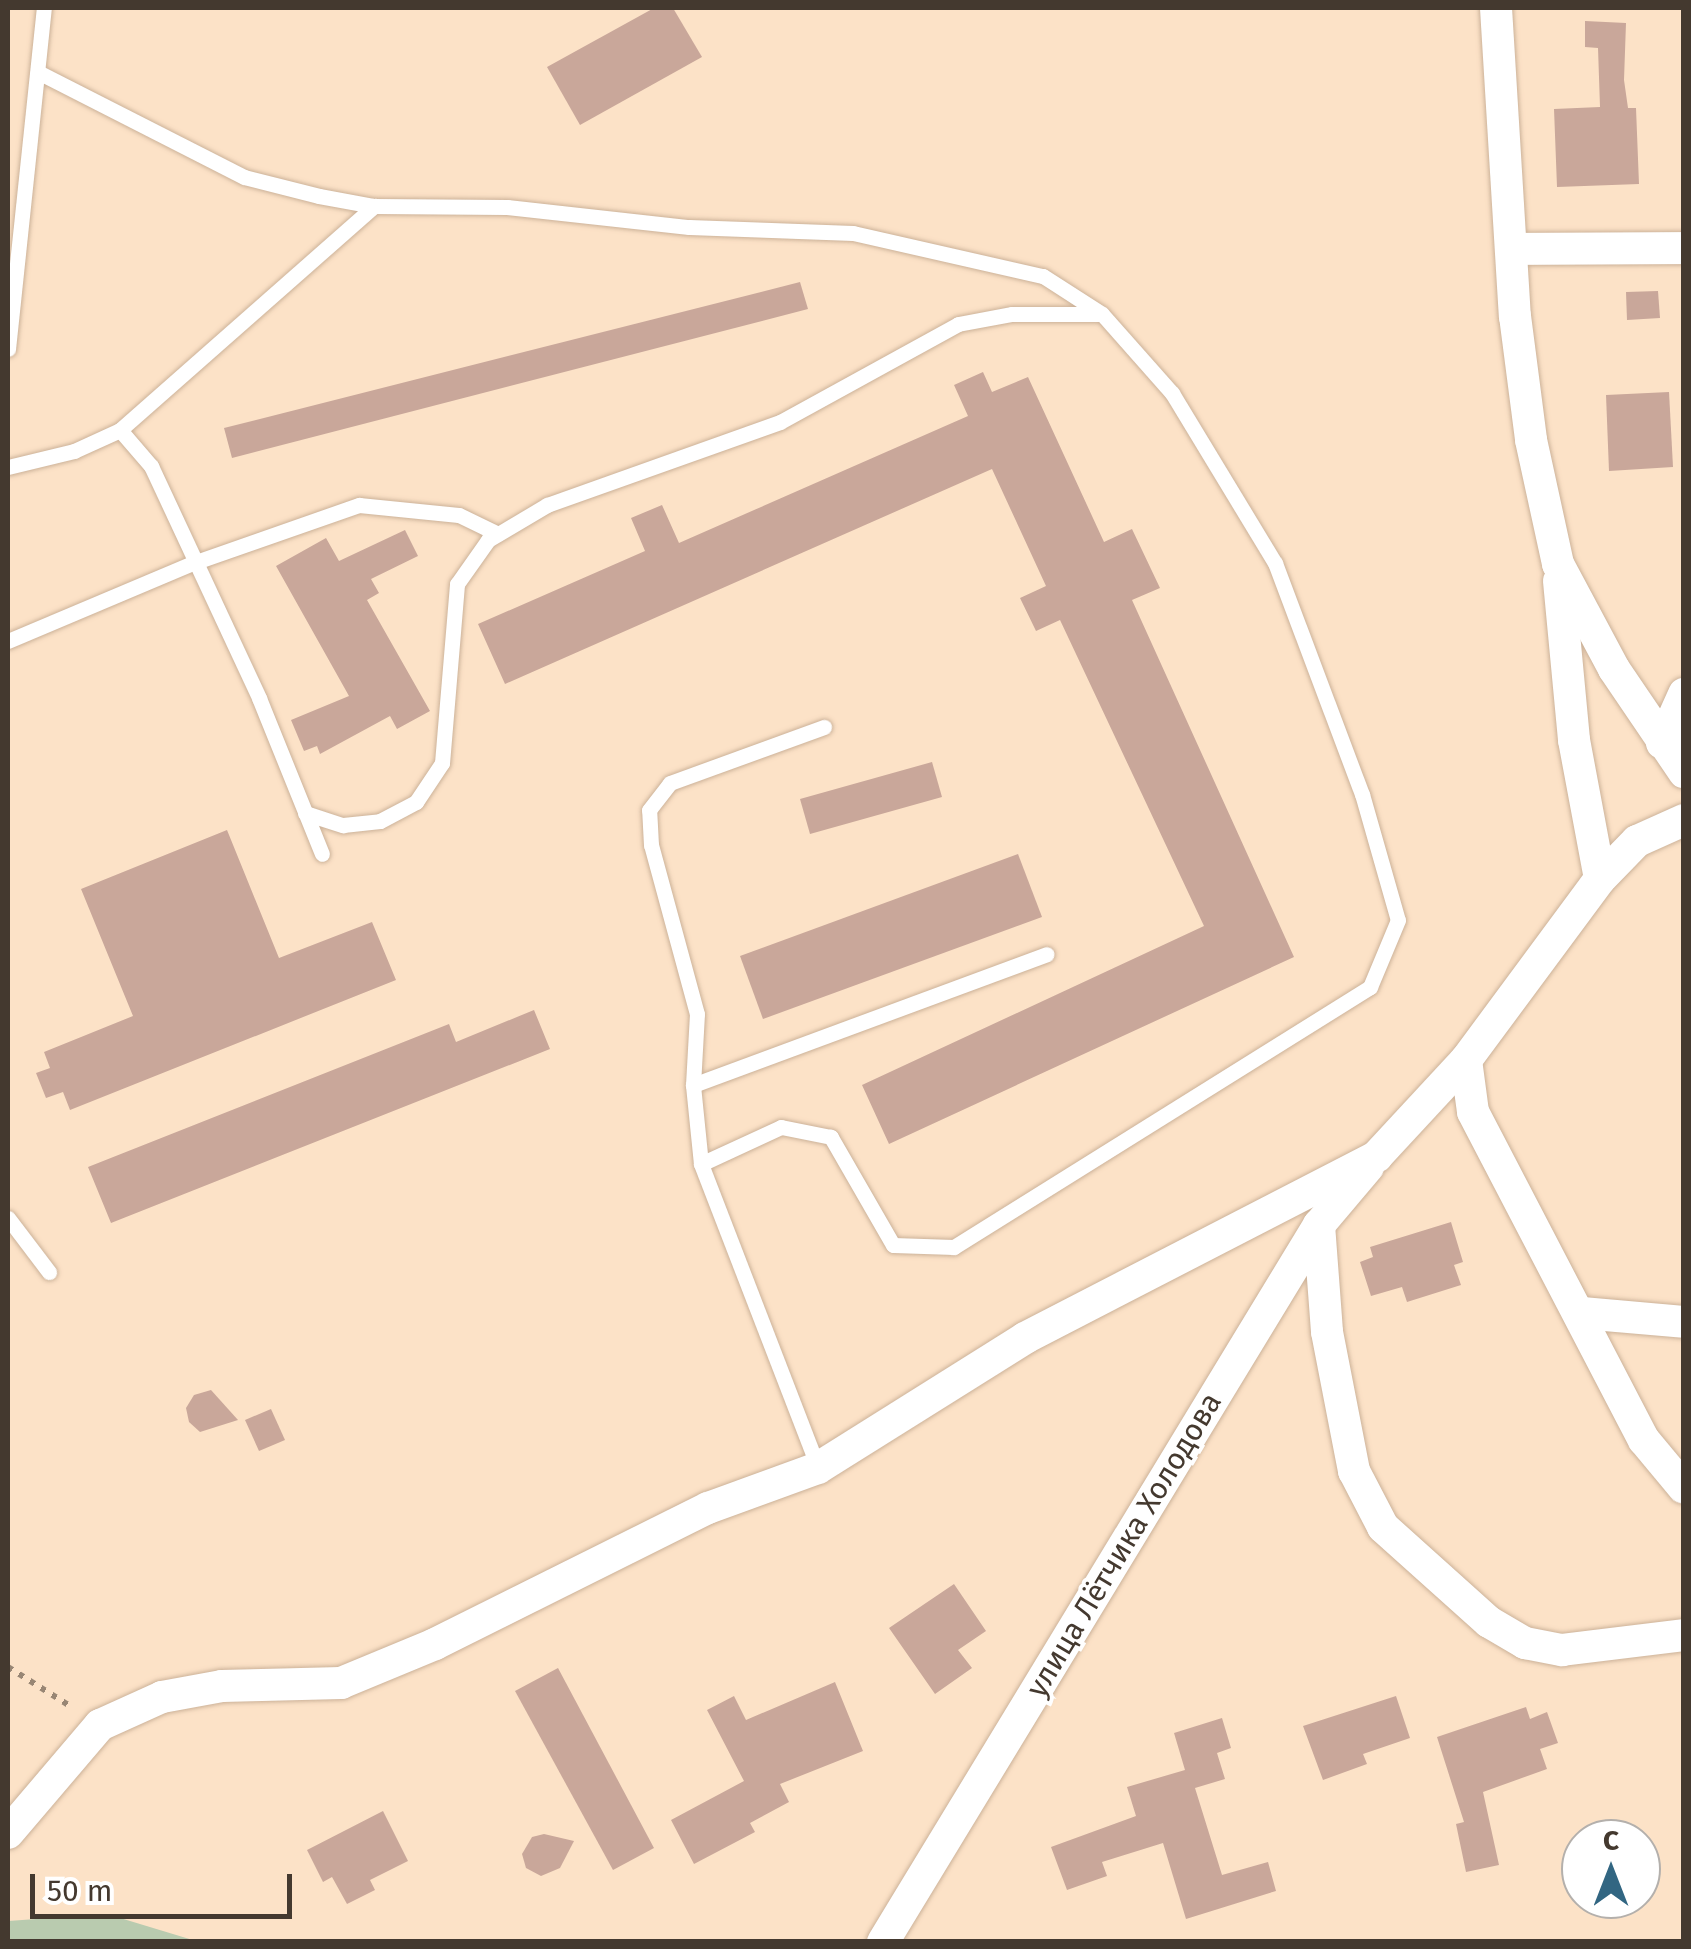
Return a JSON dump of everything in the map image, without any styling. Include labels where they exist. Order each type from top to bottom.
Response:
[{"type":"street","points":[[1496,8],[1530,440],[1558,564],[1574,740],[1600,879]]},
{"type":"street","points":[[1514,250],[1684,248]]},
{"type":"street","points":[[1558,564],[1662,743],[1684,772]]},
{"type":"street","points":[[1662,743],[1684,694]]},
{"type":"street","name":"улица Лётчика Холодова","points":[[883,1942],[1319,1225],[1466,1060],[1600,879],[1636,841],[1684,820]]},
{"type":"street","points":[[1466,1060],[1473,1112],[1582,1313],[1644,1440],[1684,1488]]},
{"type":"street","points":[[8,1833],[100,1724],[162,1697],[207,1689],[341,1683],[434,1644],[708,1508],[818,1468],[1025,1338],[1377,1156]]},
{"type":"street","points":[[1319,1225],[1326,1332],[1354,1472],[1383,1527],[1490,1622],[1525,1643],[1562,1650],[1684,1634]]},
{"type":"street","points":[[1582,1313],[1684,1322]]},
{"type":"lane","points":[[8,349],[44,8]]},
{"type":"lane","points":[[38,72],[244,177],[374,206],[507,206],[690,226],[853,233],[1042,276],[1102,314],[1172,393],[1274,563],[1362,794],[1398,920],[1370,987],[954,1247],[893,1244],[831,1137],[781,1127],[735,1142],[701,1164]]},
{"type":"lane","points":[[8,466],[74,451],[120,430],[374,206]]},
{"type":"lane","points":[[305,813],[342,825],[380,821],[416,802],[434,776],[442,763],[451,698],[457,584],[498,534],[547,505],[651,463],[780,422],[958,324],[1012,314],[1102,314]]},
{"type":"lane","points":[[120,430],[151,466],[192,563],[259,698],[322,854]]},
{"type":"lane","points":[[8,641],[192,563],[359,505],[459,516],[498,534]]},
{"type":"lane","points":[[818,1468],[701,1164],[692,1084],[697,1014],[654,860],[649,810],[670,783],[824,727]]},
{"type":"lane","points":[[692,1084],[1047,954]]},
{"type":"lane","points":[[8,1218],[49,1272]]},
{"type":"path","points":[[8,1667],[100,1724]]},
{"type":"green space","points":[[107,1914],[196,1941],[8,1941],[8,1921]]},
{"type":"building","points":[[654,8],[673,8],[702,57],[580,125],[547,67]]},
{"type":"building","points":[[1585,21],[1626,23],[1624,80],[1628,108],[1636,108],[1639,184],[1557,187],[1554,109],[1600,107],[1598,48],[1585,47]]},
{"type":"building","points":[[800,282],[808,309],[232,458],[224,428]]},
{"type":"building","points":[[1658,291],[1660,318],[1627,320],[1626,292]]},
{"type":"building","points":[[983,372],[992,392],[1028,377],[1104,542],[1132,529],[1160,588],[1132,600],[1294,957],[889,1144],[862,1085],[1204,926],[1060,620],[1036,631],[1020,598],[1046,586],[992,469],[505,684],[478,624],[645,551],[631,518],[662,505],[679,543],[968,416],[954,385]]},
{"type":"building","points":[[1669,392],[1673,467],[1609,471],[1606,395]]},
{"type":"building","points":[[405,530],[418,556],[371,579],[379,593],[367,600],[430,711],[397,729],[390,716],[320,754],[317,746],[304,751],[291,720],[349,696],[276,566],[326,538],[339,561]]},
{"type":"building","points":[[932,762],[942,797],[810,834],[800,799]]},
{"type":"building","points":[[227,830],[279,958],[372,922],[396,980],[70,1110],[63,1092],[46,1098],[36,1073],[50,1068],[44,1052],[133,1016],[81,889]]},
{"type":"building","points":[[1018,854],[1042,917],[763,1019],[740,956]]},
{"type":"building","points":[[534,1010],[550,1049],[111,1223],[88,1167],[449,1024],[456,1042]]},
{"type":"building","points":[[1451,1222],[1463,1262],[1454,1265],[1461,1285],[1407,1302],[1402,1287],[1371,1296],[1360,1262],[1373,1257],[1370,1247]]},
{"type":"building","points":[[211,1390],[238,1420],[200,1432],[189,1422],[186,1408],[194,1395]]},
{"type":"building","points":[[271,1409],[285,1440],[259,1451],[245,1420]]},
{"type":"building","points":[[954,1584],[986,1631],[958,1650],[972,1668],[935,1694],[889,1628]]},
{"type":"building","points":[[558,1668],[654,1848],[613,1870],[515,1691]]},
{"type":"building","points":[[835,1682],[863,1751],[780,1784],[789,1802],[750,1823],[755,1832],[694,1864],[671,1820],[744,1781],[707,1710],[734,1696],[746,1720]]},
{"type":"building","points":[[1396,1696],[1410,1738],[1363,1754],[1367,1764],[1323,1780],[1303,1726]]},
{"type":"building","points":[[1526,1707],[1530,1719],[1547,1712],[1558,1743],[1540,1749],[1547,1769],[1483,1792],[1499,1865],[1466,1872],[1456,1824],[1464,1822],[1437,1737]]},
{"type":"building","points":[[1222,1718],[1231,1748],[1217,1753],[1225,1779],[1195,1788],[1222,1875],[1268,1862],[1276,1891],[1186,1919],[1163,1843],[1102,1862],[1107,1876],[1067,1890],[1051,1847],[1136,1816],[1127,1787],[1185,1770],[1174,1733]]},
{"type":"building","points":[[383,1811],[408,1861],[370,1880],[375,1890],[347,1904],[332,1877],[323,1882],[307,1850]]},
{"type":"building","points":[[544,1834],[574,1841],[560,1868],[541,1876],[526,1868],[522,1854],[532,1837]]}]
